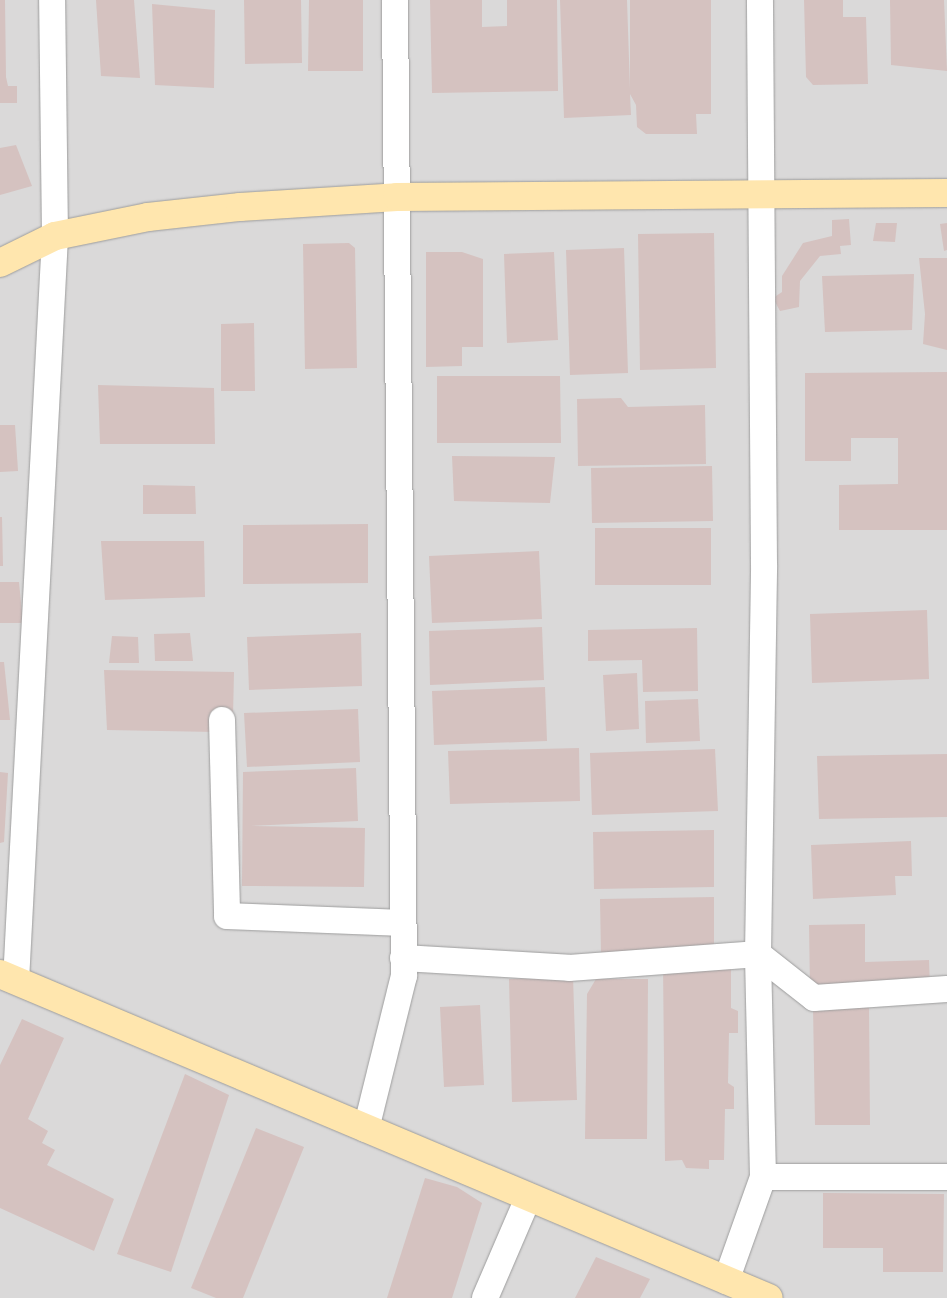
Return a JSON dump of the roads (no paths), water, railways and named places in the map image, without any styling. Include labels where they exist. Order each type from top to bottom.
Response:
[{"type":"street","points":[[52,0],[54,236],[8,977],[528,1198],[769,1298]]},
{"type":"street","points":[[366,1129],[404,976],[396,0]]},
{"type":"street","points":[[726,1281],[763,1177],[758,954],[764,565],[760,0]]},
{"type":"street","points":[[0,262],[54,236],[148,217],[240,207],[397,197],[947,193]]},
{"type":"street","points":[[222,720],[227,916],[403,923]]},
{"type":"street","points":[[404,958],[569,968],[758,954],[814,998],[947,989]]},
{"type":"street","points":[[763,1177],[947,1176]]},
{"type":"street","points":[[485,1298],[528,1198]]}]
